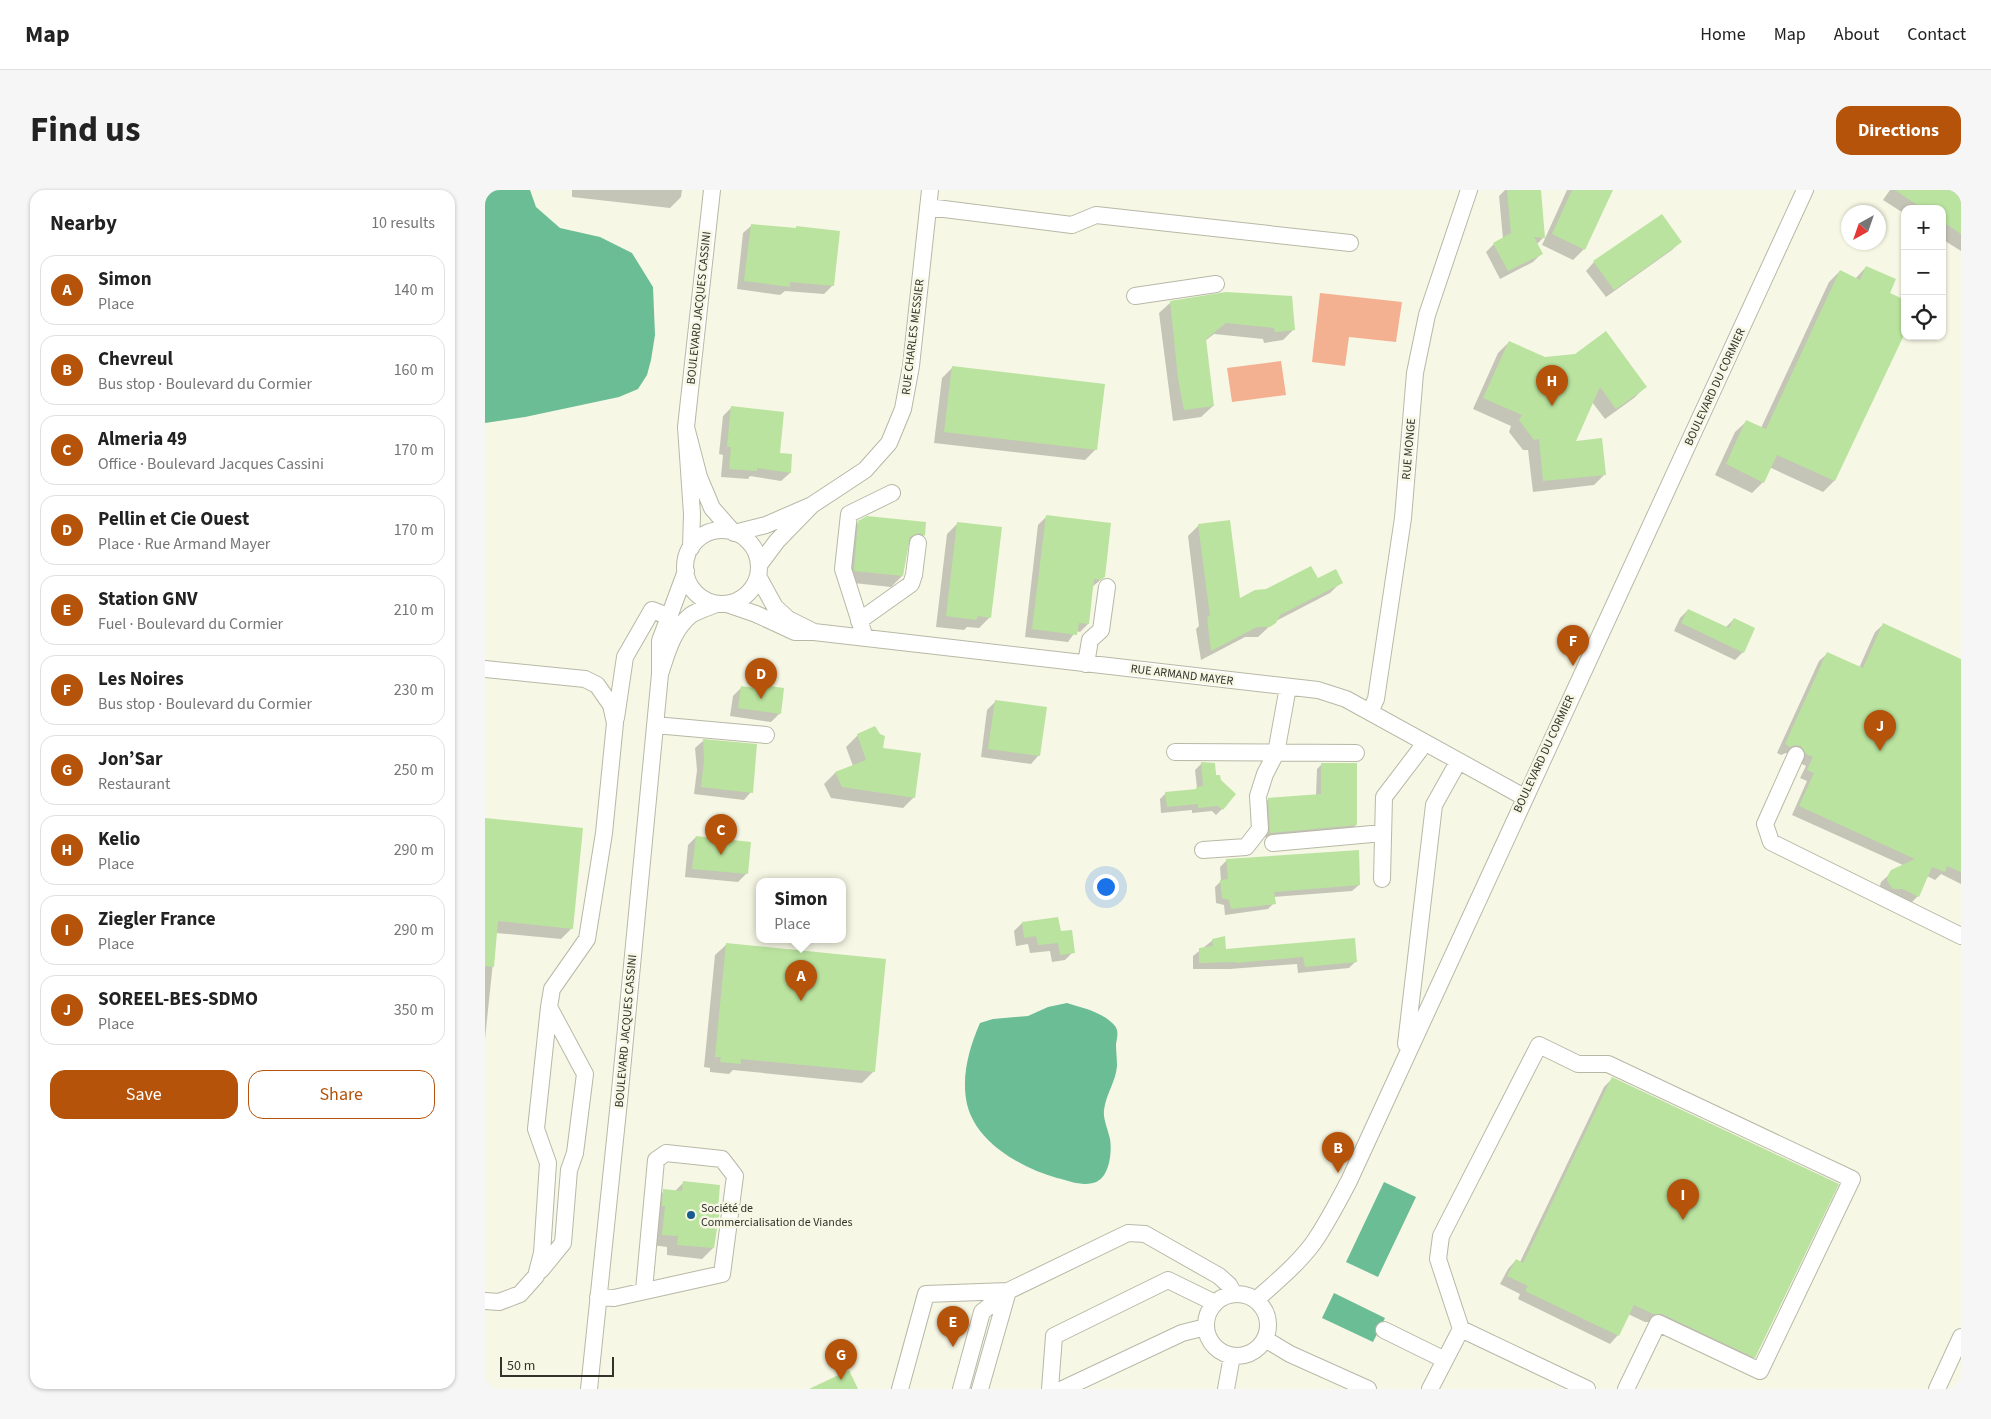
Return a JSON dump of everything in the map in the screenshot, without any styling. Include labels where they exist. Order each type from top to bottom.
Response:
[{"type":"street","name":"BOULEVARD JACQUES CASSINI","points":[[691,548],[692,514],[686,427],[712,190]]},
{"type":"street","name":"RUE CHARLES MESSIER","points":[[733,532],[766,525],[812,505],[865,470],[889,443],[903,409],[911,366],[930,190]]},
{"type":"street","name":"RUE MONGE","points":[[1370,712],[1376,699],[1403,518],[1415,374],[1427,315],[1469,190]]},
{"type":"street","name":"BOULEVARD DU CORMIER","points":[[1256,1300],[1313,1243],[1333,1212],[1524,797],[1698,426],[1805,190]]},
{"type":"street","points":[[928,206],[1072,224],[1096,215],[1350,243]]},
{"type":"street","points":[[1135,296],[1216,284]]},
{"type":"street","name":"BOULEVARD JACQUES CASSINI","points":[[686,427],[699,476],[712,508],[733,532]]},
{"type":"street","points":[[865,638],[843,569],[849,514],[892,492]]},
{"type":"street","name":"RUE CHARLES MESSIER","points":[[759,571],[777,540],[812,505]]},
{"type":"street","points":[[721,530],[733,532],[744,537],[753,546],[757,555],[759,571],[754,586],[747,595],[738,601],[722,604],[705,600],[695,593],[689,583],[686,560],[691,548],[698,539],[709,533],[721,530]]},
{"type":"street","points":[[859,621],[911,584],[918,543]]},
{"type":"street","name":"BOULEVARD JACQUES CASSINI","points":[[589,1389],[661,674],[660,641],[686,571]]},
{"type":"street","name":"RUE ARMAND MAYER","points":[[759,571],[775,607],[788,619],[814,632]]},
{"type":"street","points":[[1087,664],[1090,640],[1101,630],[1107,588]]},
{"type":"street","name":"BOULEVARD JACQUES CASSINI","points":[[661,674],[670,643],[678,629],[691,615],[722,604]]},
{"type":"street","name":"RUE ARMAND MAYER","points":[[722,604],[756,614],[795,632],[814,632],[1318,690],[1346,699],[1524,797]]},
{"type":"street","points":[[536,1276],[542,1253],[548,1163],[535,1129],[552,988],[587,938],[605,833],[615,723],[625,657],[652,610],[670,617]]},
{"type":"street","points":[[485,669],[585,679],[597,685],[611,705],[615,723]]},
{"type":"street","points":[[1203,850],[1246,847],[1260,829],[1258,796],[1265,774],[1276,753],[1288,687]]},
{"type":"street","points":[[655,725],[766,735]]},
{"type":"street","points":[[1383,879],[1384,797],[1424,742]]},
{"type":"street","points":[[1175,752],[1356,754]]},
{"type":"street","points":[[1796,755],[1765,824],[1771,842],[1961,936]]},
{"type":"street","points":[[1404,1059],[1433,805],[1459,762]]},
{"type":"street","points":[[1273,843],[1383,834]]},
{"type":"street","points":[[485,1301],[499,1302],[520,1294],[563,1243],[569,1170],[575,1154],[585,1074],[549,1007]]},
{"type":"street","points":[[1430,1389],[1461,1329],[1439,1259],[1441,1236],[1539,1045],[1578,1064],[1608,1064],[1852,1179],[1760,1371],[1658,1323],[1626,1389]]},
{"type":"street","points":[[598,1296],[613,1298],[722,1274],[735,1176],[721,1158],[666,1152],[656,1160],[644,1290]]},
{"type":"street","points":[[961,1389],[982,1312],[1008,1291],[1128,1233],[1145,1234],[1219,1276],[1229,1285],[1234,1294]]},
{"type":"street","points":[[1050,1389],[1054,1336],[1169,1280],[1215,1303]]},
{"type":"street","points":[[900,1389],[926,1294],[1008,1291]]},
{"type":"street","points":[[980,1389],[1008,1291]]},
{"type":"street","points":[[1234,1294],[1248,1296],[1256,1300],[1268,1318],[1269,1328],[1265,1339],[1259,1347],[1251,1353],[1242,1356],[1232,1356],[1214,1346],[1206,1327],[1207,1318],[1215,1303],[1222,1298],[1234,1294]]},
{"type":"street","points":[[1063,1389],[1182,1333],[1206,1327]]},
{"type":"street","points":[[1461,1329],[1587,1389]]},
{"type":"street","points":[[1384,1330],[1445,1360]]},
{"type":"street","points":[[1937,1389],[1961,1337]]},
{"type":"street","points":[[1265,1339],[1291,1354],[1368,1389]]},
{"type":"street","points":[[1226,1389],[1232,1356]]},
{"type":"shaded area","points":[[485,190],[530,190],[536,207],[560,228],[600,237],[632,253],[653,287],[655,335],[647,375],[638,389],[619,397],[525,417],[485,423]]},
{"type":"shaded area","points":[[1320,293],[1402,302],[1396,342],[1349,337],[1345,366],[1312,362]]},
{"type":"shaded area","points":[[1281,361],[1286,395],[1232,402],[1227,368]]},
{"type":"shaded area","points":[[1067,1003],[1105,1017],[1115,1026],[1117,1032],[1116,1072],[1104,1110],[1111,1144],[1108,1168],[1102,1178],[1088,1184],[1072,1182],[1043,1174],[1002,1152],[980,1131],[972,1118],[965,1094],[967,1063],[972,1042],[980,1023],[993,1019],[1028,1016],[1048,1007]]},
{"type":"shaded area","points":[[1384,1182],[1416,1197],[1378,1277],[1346,1262]]},
{"type":"shaded area","points":[[1334,1293],[1385,1318],[1373,1342],[1322,1318]]},
{"type":"building","points":[[1507,190],[1541,190],[1545,238],[1534,237],[1543,254],[1508,271],[1493,243],[1511,233]]},
{"type":"building","points":[[1572,190],[1613,190],[1585,250],[1552,234]]},
{"type":"building","points":[[1895,190],[1961,190],[1961,234],[1946,224],[1946,205],[1917,205]]},
{"type":"building","points":[[1662,214],[1682,242],[1614,290],[1593,261]]},
{"type":"building","points":[[751,224],[796,228],[796,226],[840,231],[834,286],[790,282],[790,287],[744,281]]},
{"type":"building","points":[[1866,266],[1896,279],[1890,293],[1901,298],[1902,340],[1835,481],[1777,455],[1764,483],[1726,464],[1746,420],[1766,429],[1840,270],[1860,280]]},
{"type":"building","points":[[1226,292],[1292,296],[1295,330],[1275,332],[1274,328],[1226,323],[1206,339],[1214,406],[1184,410],[1178,378],[1170,301]]},
{"type":"building","points":[[1606,331],[1647,387],[1616,409],[1600,387],[1576,441],[1602,438],[1606,475],[1543,481],[1539,439],[1534,440],[1519,420],[1522,415],[1483,398],[1509,341],[1545,357],[1575,354]]},
{"type":"building","points":[[952,366],[1105,384],[1097,450],[944,432]]},
{"type":"building","points":[[731,406],[784,412],[780,453],[792,454],[791,473],[757,468],[757,471],[729,469],[731,447],[727,447]]},
{"type":"building","points":[[1046,515],[1111,523],[1105,577],[1100,580],[1094,579],[1089,624],[1079,623],[1077,635],[1032,629]]},
{"type":"building","points":[[867,516],[926,522],[925,536],[919,533],[910,537],[903,576],[854,571],[858,521]]},
{"type":"building","points":[[1230,520],[1240,598],[1255,590],[1266,589],[1311,566],[1318,578],[1336,569],[1343,583],[1280,615],[1276,623],[1270,627],[1257,627],[1211,651],[1207,617],[1210,616],[1198,524]]},
{"type":"building","points":[[957,522],[1002,527],[991,618],[978,616],[976,620],[946,616]]},
{"type":"building","points":[[1688,609],[1729,628],[1734,618],[1755,628],[1744,653],[1681,623]]},
{"type":"building","points":[[1883,623],[1961,659],[1961,872],[1947,866],[1945,872],[1932,867],[1919,897],[1903,889],[1893,889],[1887,881],[1891,870],[1915,859],[1799,806],[1814,773],[1807,770],[1813,757],[1806,754],[1801,746],[1795,745],[1790,747],[1785,744],[1827,652],[1863,668]]},
{"type":"building","points":[[762,685],[784,688],[781,714],[738,708],[741,686],[762,689]]},
{"type":"building","points":[[995,700],[1047,707],[1040,756],[988,749]]},
{"type":"building","points":[[875,726],[880,734],[885,736],[883,748],[921,753],[915,798],[842,787],[835,772],[866,760],[857,734]]},
{"type":"building","points":[[703,739],[757,744],[753,793],[701,787],[704,761]]},
{"type":"building","points":[[1201,762],[1215,763],[1216,775],[1220,775],[1221,780],[1236,794],[1223,810],[1218,806],[1198,808],[1198,804],[1167,807],[1165,792],[1197,789],[1196,787],[1203,786]]},
{"type":"building","points":[[1321,763],[1357,763],[1357,825],[1270,833],[1268,798],[1321,794]]},
{"type":"building","points":[[485,818],[583,828],[573,929],[498,921],[494,967],[485,966]]},
{"type":"building","points":[[696,836],[751,842],[748,874],[692,869]]},
{"type":"building","points":[[1359,850],[1360,885],[1274,892],[1276,904],[1231,909],[1229,900],[1222,898],[1220,880],[1228,879],[1226,859]]},
{"type":"building","points":[[1058,917],[1061,931],[1072,930],[1075,953],[1060,955],[1058,943],[1038,945],[1036,936],[1024,938],[1022,922]]},
{"type":"building","points":[[1225,936],[1226,949],[1355,938],[1357,962],[1305,967],[1303,957],[1236,963],[1199,963],[1199,948],[1213,946],[1212,939]]},
{"type":"building","points":[[726,943],[886,959],[875,1072],[741,1059],[741,1064],[720,1062],[721,1057],[715,1057]]},
{"type":"building","points":[[1612,1077],[1839,1184],[1755,1358],[1662,1314],[1653,1314],[1634,1305],[1619,1336],[1525,1291],[1528,1286],[1507,1276],[1516,1259],[1523,1263]]},
{"type":"building","name":"Société de Commercialisation de Viandes","points":[[683,1181],[720,1185],[718,1210],[720,1210],[714,1248],[677,1245],[678,1236],[662,1235],[665,1206],[662,1206],[663,1189],[682,1191]]},
{"type":"building","points":[[849,1370],[858,1389],[809,1389]]},
{"type":"place","name":"Kelio","points":[[1552,406]]},
{"type":"place","name":"Les Noires","points":[[1573,666]]},
{"type":"place","name":"Pellin et Cie Ouest","points":[[761,699]]},
{"type":"place","name":"SOREEL-BES-SDMO","points":[[1880,751]]},
{"type":"place","name":"Almeria 49","points":[[721,855]]},
{"type":"place","name":"Simon","points":[[801,1001]]},
{"type":"place","name":"Chevreul","points":[[1338,1173]]},
{"type":"place","name":"Société de Commercialisation de Viandes","points":[[691,1215]]},
{"type":"place","name":"Ziegler France","points":[[1683,1220]]},
{"type":"place","name":"Station GNV","points":[[953,1347]]},
{"type":"place","name":"Jon’Sar","points":[[841,1380]]}]
